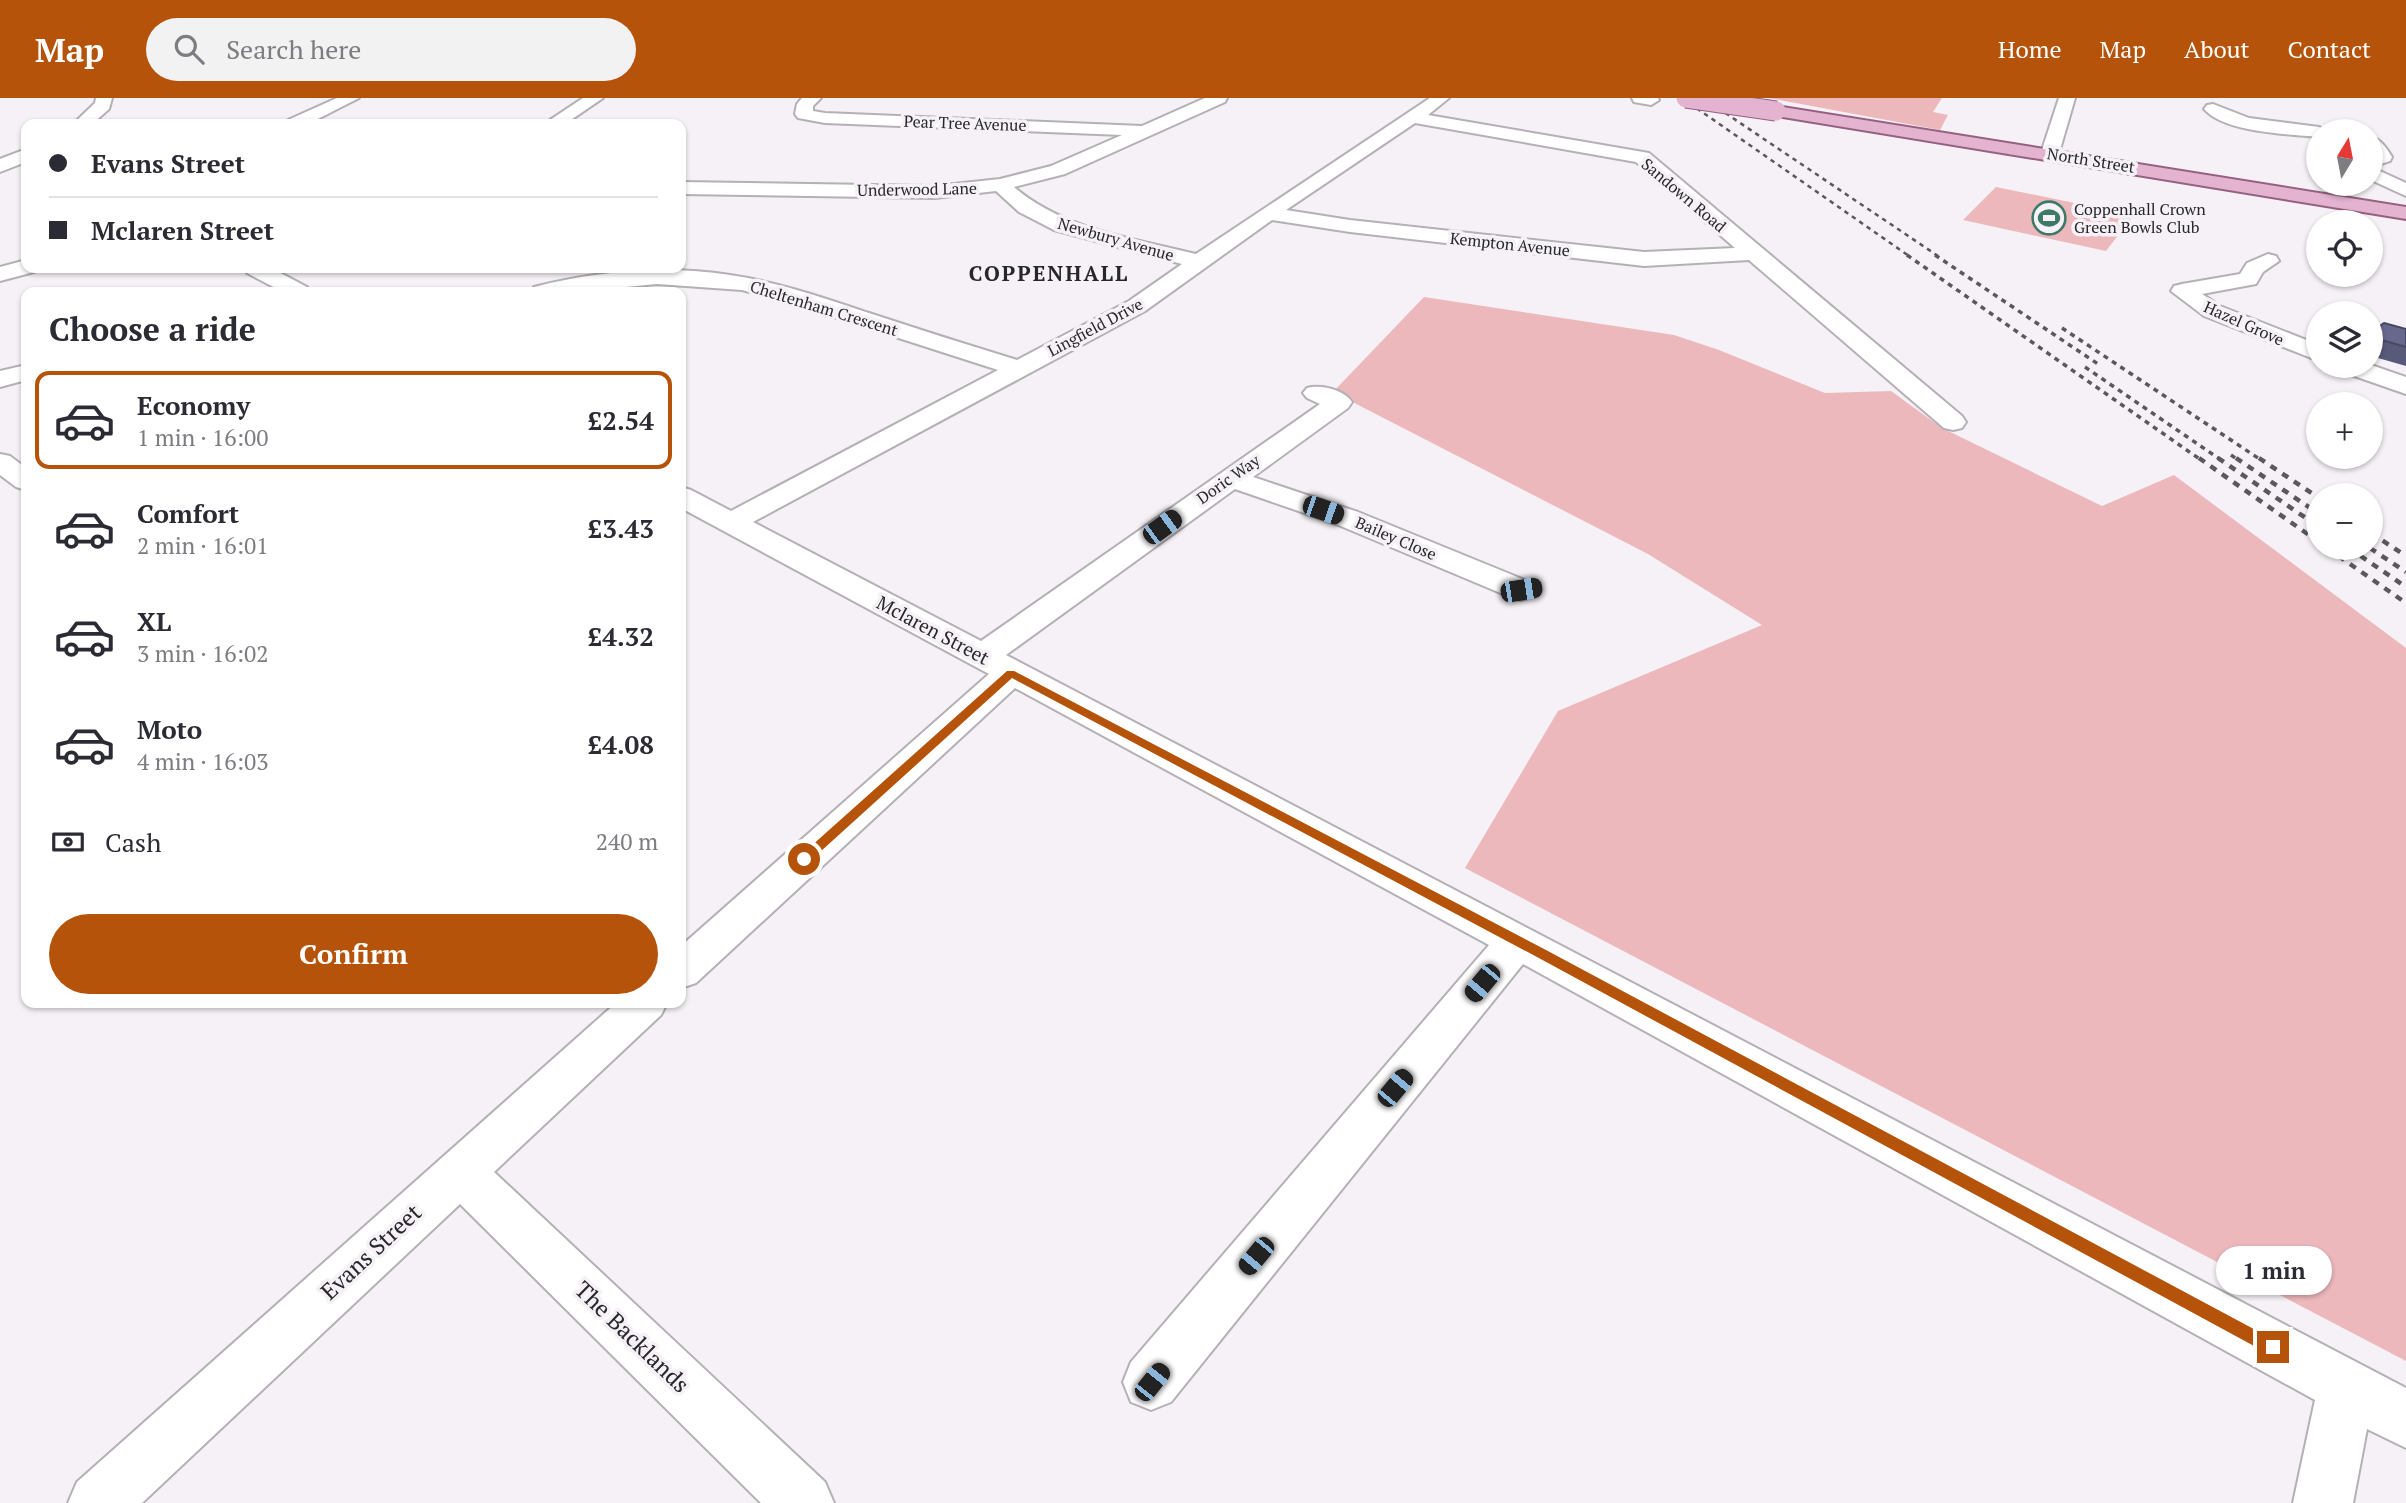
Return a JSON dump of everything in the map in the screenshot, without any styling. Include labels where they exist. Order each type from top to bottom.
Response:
[{"type":"main road","name":"North Street","points":[[1686,98],[2050,153],[2406,213]]},
{"type":"street","points":[[88,119],[103,105],[104,98]]},
{"type":"street","points":[[306,119],[351,98]]},
{"type":"street","points":[[561,119],[595,98]]},
{"type":"street","name":"Pear Tree Avenue","points":[[813,98],[805,104],[804,114],[825,118],[1146,130]]},
{"type":"street","name":"Underwood Lane","points":[[686,188],[935,192],[1000,185],[1058,170],[1219,98]]},
{"type":"street","name":"Lingfield Drive","points":[[730,523],[1136,306],[1268,213],[1441,98]]},
{"type":"street","points":[[2050,153],[2067,98]]},
{"type":"street","points":[[2213,109],[2268,135],[2306,133]]},
{"type":"street","name":"Sandown Road","points":[[1412,117],[1642,157],[1953,422]]},
{"type":"street","points":[[0,166],[21,157]]},
{"type":"street","points":[[0,178],[21,178]]},
{"type":"street","points":[[2384,179],[2406,190]]},
{"type":"street","name":"Newbury Avenue","points":[[1000,185],[1026,208],[1061,226],[1200,262]]},
{"type":"street","name":"Kempton Avenue","points":[[1268,213],[1350,226],[1644,259],[1753,253]]},
{"type":"street","name":"Hazel Grove","points":[[2182,291],[2248,279],[2262,264],[2230,262]]},
{"type":"street","points":[[0,274],[21,268]]},
{"type":"street","points":[[265,273],[290,287]]},
{"type":"street","name":"Cheltenham Crescent","points":[[563,287],[631,278],[684,277],[729,281],[776,291],[1017,369]]},
{"type":"street","points":[[2157,281],[2182,291]]},
{"type":"street","name":"Hazel Grove","points":[[2182,291],[2212,311],[2306,349]]},
{"type":"street","points":[[0,379],[21,373]]},
{"type":"street","points":[[2383,378],[2406,386]]},
{"type":"street","points":[[1878,384],[1905,381]]},
{"type":"street","name":"Doric Way","points":[[996,665],[1230,478],[1338,401]]},
{"type":"street","points":[[0,462],[21,477]]},
{"type":"street","name":"Bailey Close","points":[[1230,478],[1347,518],[1526,595]]},
{"type":"street","name":"Mclaren Street","points":[[686,499],[2406,1419]]},
{"type":"street","points":[[686,966],[996,665]]},
{"type":"street","points":[[1152,1382],[1517,941]]},
{"type":"street","name":"Evans Street","points":[[98,1503],[639,1008]]},
{"type":"street","name":"The Backlands","points":[[459,1171],[804,1503]]},
{"type":"street","points":[[2323,1503],[2346,1386]]},
{"type":"shaded area","points":[[1769,98],[1942,98],[1933,112],[1948,115],[1940,130]]},
{"type":"shaded area","name":"Coppenhall Crown Green Bowls Club","points":[[1996,187],[2133,216],[2106,251],[1963,220]]},
{"type":"shaded area","points":[[1424,297],[1674,335],[1719,350],[1825,393],[1891,391],[1942,428],[2102,506],[2174,475],[2406,648],[2406,1361],[1465,868],[1558,711],[1762,625],[1648,554],[1333,392]]},
{"type":"building","points":[[2383,324],[2406,329],[2406,347],[2383,340]]},
{"type":"railway","points":[[1682,98],[1909,256]]},
{"type":"railway","points":[[1703,98],[1938,256]]},
{"type":"railway","points":[[1907,255],[2201,460]]},
{"type":"railway","points":[[1935,255],[2101,366]]},
{"type":"railway","points":[[2062,328],[2261,460]]},
{"type":"railway","points":[[2085,367],[2221,460]]},
{"type":"railway","points":[[2231,455],[2238,460]]},
{"type":"railway","points":[[2199,458],[2306,533]]},
{"type":"railway","points":[[2218,458],[2306,518]]},
{"type":"railway","points":[[2236,458],[2306,505]]},
{"type":"railway","points":[[2259,458],[2306,489]]},
{"type":"railway","points":[[2383,541],[2406,556]]},
{"type":"railway","points":[[2383,557],[2406,572]]},
{"type":"railway","points":[[2344,560],[2406,603]]},
{"type":"railway","points":[[2367,560],[2406,587]]},
{"type":"place","name":"Coppenhall Crown Green Bowls Club","points":[[2049,218]]},
{"type":"district","name":"COPPENHALL","points":[[1049,274]]},
{"type":"route","points":[[804,859],[1011,673],[2273,1347]]}]
